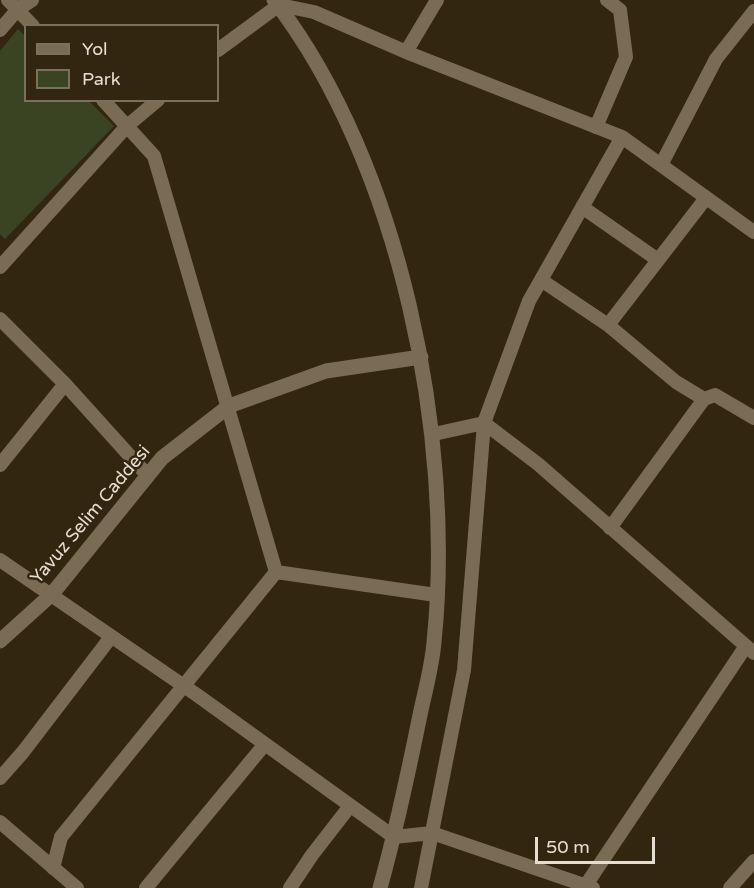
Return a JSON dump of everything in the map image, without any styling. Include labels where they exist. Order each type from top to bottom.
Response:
[{"type":"street","points":[[0,30],[13,5],[32,0]]},
{"type":"street","points":[[406,51],[437,0]]},
{"type":"street","points":[[596,127],[626,57],[620,10],[607,0]]},
{"type":"street","points":[[277,3],[314,12],[622,137],[754,232]]},
{"type":"street","points":[[219,49],[277,3]]},
{"type":"street","points":[[277,3],[300,33],[344,113],[368,171],[392,247],[421,357],[434,434],[439,530],[434,643],[394,837],[380,888]]},
{"type":"street","points":[[13,5],[31,24]]},
{"type":"street","points":[[661,165],[716,59],[754,11]]},
{"type":"street","points":[[105,102],[154,156],[276,572]]},
{"type":"street","points":[[0,267],[127,126],[156,102]]},
{"type":"street","points":[[422,888],[464,670],[484,423],[529,301],[622,137]]},
{"type":"street","points":[[608,325],[706,198]]},
{"type":"street","points":[[582,207],[658,260]]},
{"type":"street","points":[[541,280],[608,325],[676,382],[704,399]]},
{"type":"street","points":[[0,320],[65,384],[148,476]]},
{"type":"street","name":"Yavuz Selim Caddesi","points":[[0,641],[52,594],[162,458],[229,406],[326,371],[421,357]]},
{"type":"street","points":[[0,465],[65,384]]},
{"type":"street","points":[[610,528],[704,399],[715,395],[754,418]]},
{"type":"street","points":[[0,560],[183,686],[394,837],[432,832],[590,887],[750,650],[538,464],[484,423],[434,434]]},
{"type":"street","points":[[276,572],[436,595]]},
{"type":"street","points":[[53,868],[61,837],[276,572]]},
{"type":"street","points":[[0,777],[23,752],[111,637]]},
{"type":"street","points":[[146,888],[265,744]]},
{"type":"street","points":[[290,888],[350,806]]},
{"type":"street","points":[[0,822],[77,888]]},
{"type":"street","points":[[730,888],[754,861]]},
{"type":"green space","points":[[18,29],[24,35],[24,102],[90,102],[114,126],[5,239],[0,234],[0,51]]}]
